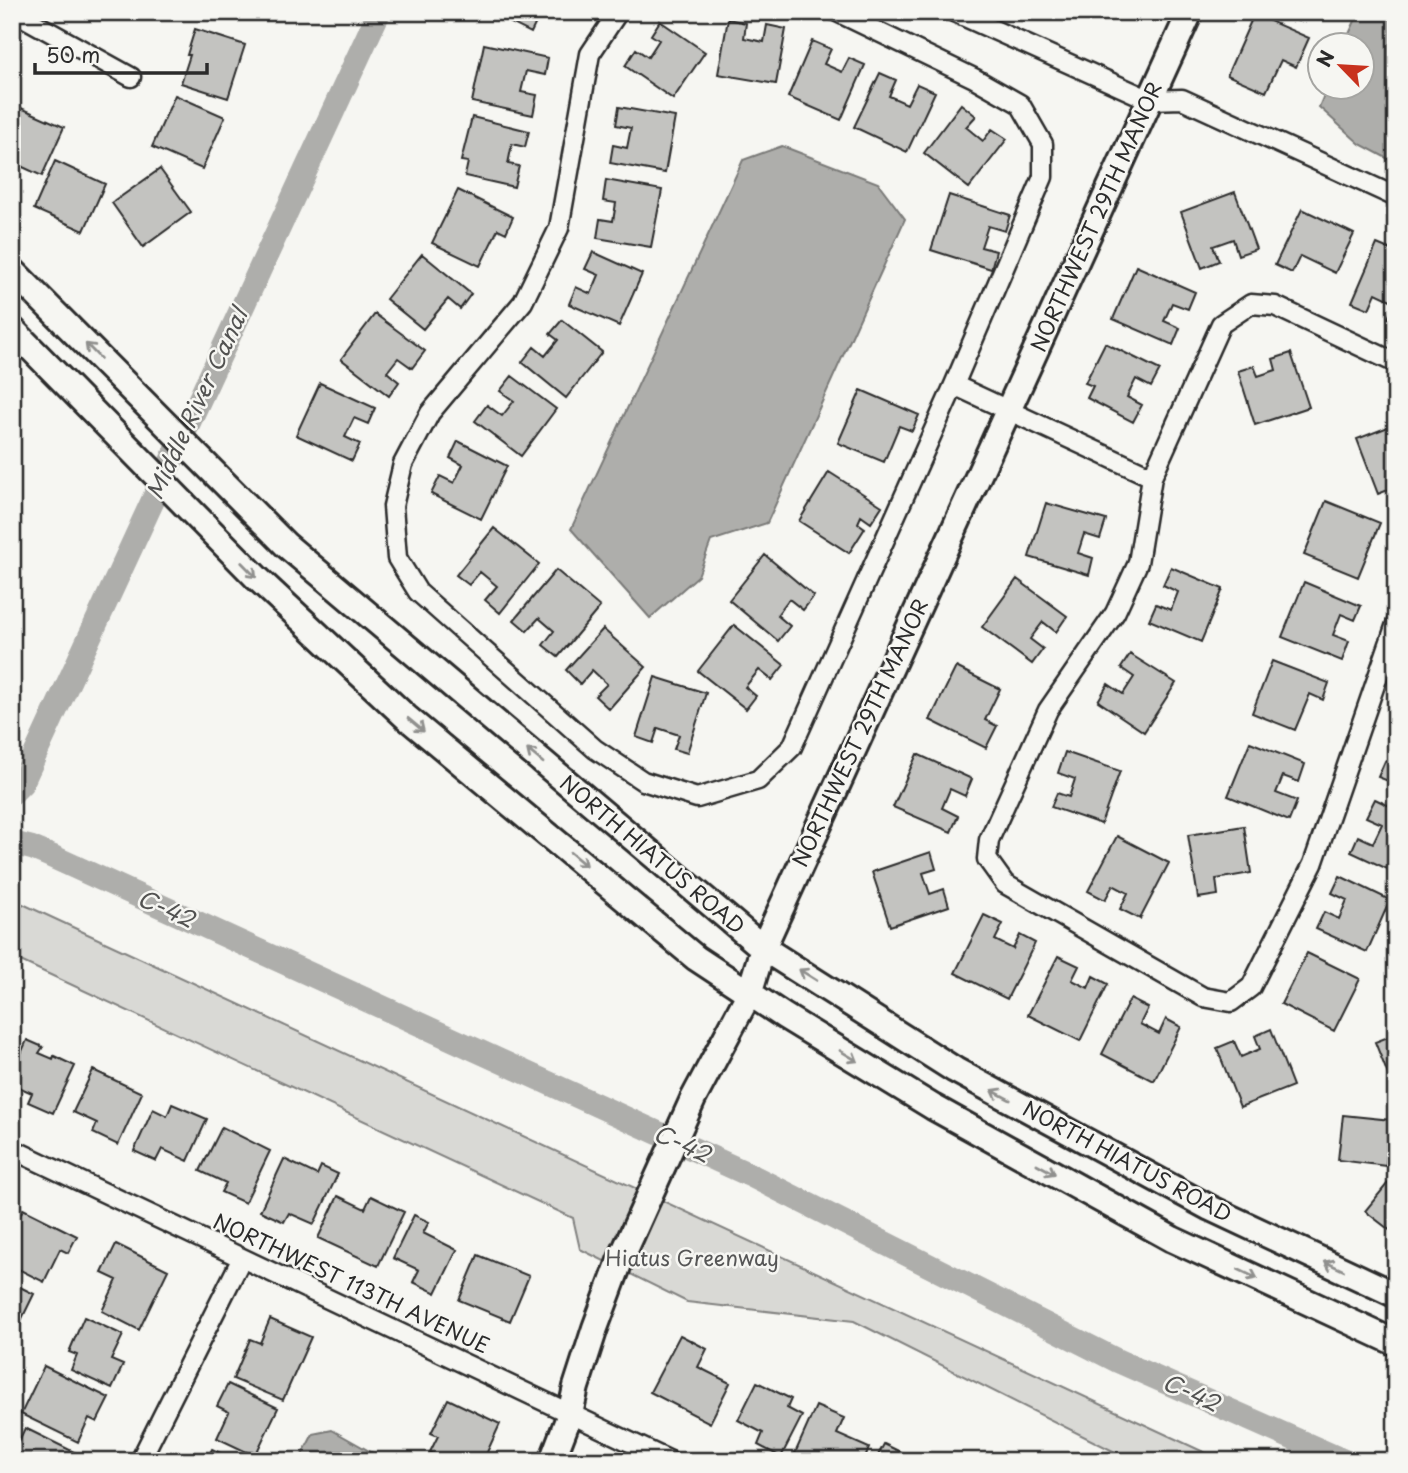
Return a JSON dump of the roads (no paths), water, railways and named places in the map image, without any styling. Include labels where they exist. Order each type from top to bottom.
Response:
[{"type":"main road","name":"NORTHWEST 29TH MANOR","points":[[552,1461],[570,1414],[595,1328],[620,1261],[693,1099],[749,994],[763,948],[1190,12]]},
{"type":"main road","name":"NORTH HIATUS ROAD","points":[[12,271],[296,554],[763,948],[955,1070],[1210,1208],[1396,1295]]},
{"type":"main road","name":"NORTH HIATUS ROAD","points":[[12,329],[257,578],[407,717],[696,958],[749,994],[933,1107],[1172,1238],[1396,1343]]},
{"type":"street","points":[[14,12],[131,77]]},
{"type":"street","points":[[618,12],[590,54],[559,228],[523,302],[430,413],[403,464],[393,506],[397,558],[418,592],[595,749],[643,781],[697,798],[758,780],[792,747],[954,386],[1043,177],[1043,144],[1020,104],[974,78],[837,12]]},
{"type":"street","points":[[954,12],[1150,100],[1182,99],[1396,197]]},
{"type":"street","points":[[1396,363],[1275,306],[1251,304],[1221,324],[1152,477],[1138,563],[1115,613],[1048,710],[989,840],[987,859],[1004,884],[1203,997],[1231,1002],[1251,987],[1312,864],[1396,624]]},
{"type":"street","points":[[954,386],[1152,477]]},
{"type":"street","name":"NORTHWEST 113TH AVENUE","points":[[12,1149],[670,1461]]},
{"type":"street","points":[[140,1461],[242,1258]]},
{"type":"waterway","name":"Middle River Canal","points":[[12,793],[22,783],[379,12]]},
{"type":"waterway","name":"C-42","points":[[12,843],[51,856],[750,1175],[1118,1361],[1344,1461]]},
{"type":"park label","name":"Hiatus Greenway","points":[[692,1259]]}]
